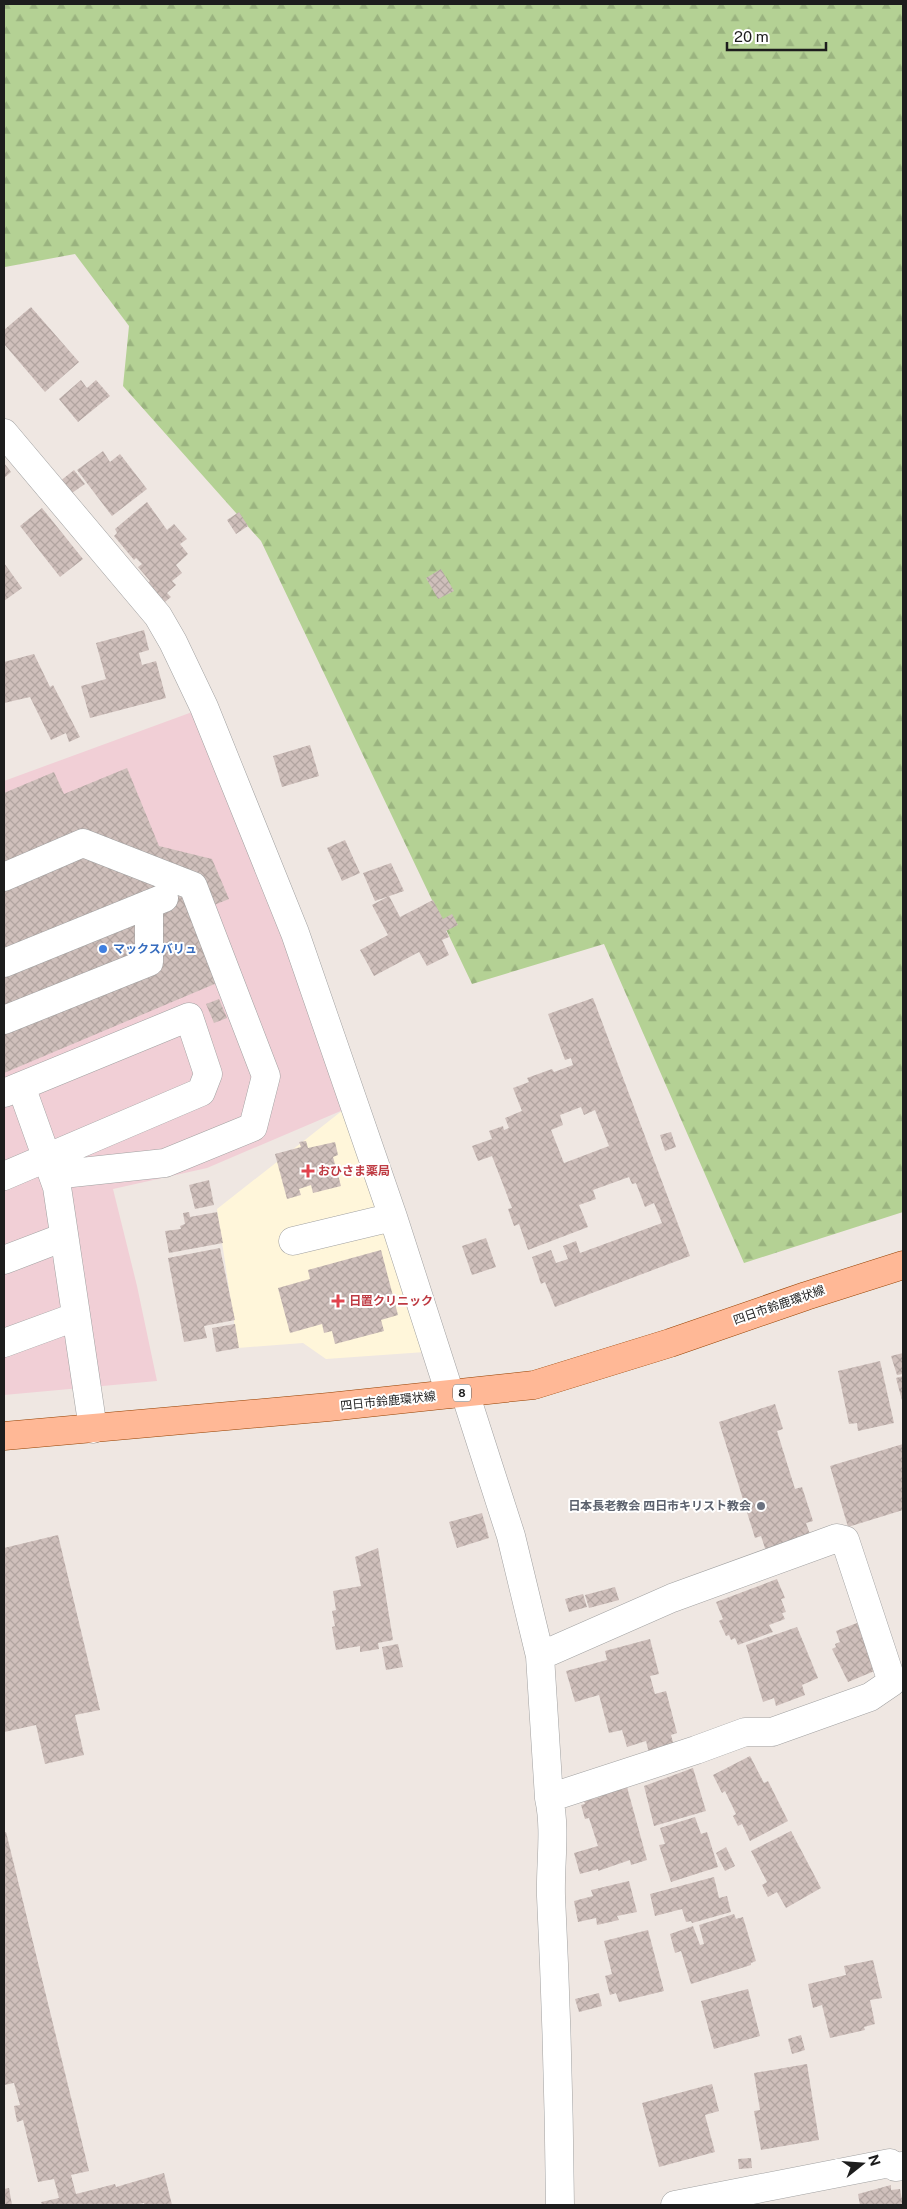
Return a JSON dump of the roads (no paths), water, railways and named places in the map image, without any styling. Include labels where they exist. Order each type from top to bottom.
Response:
[{"type":"main road","name":"四日市鈴鹿環状線","points":[[4,1436],[457,1394],[534,1385],[670,1343],[903,1265]]},
{"type":"street","points":[[4,433],[158,616],[173,642],[204,707],[294,933],[393,1217],[511,1536],[540,1656],[548,1798],[552,1813],[551,1894],[558,2023],[560,2205]]},
{"type":"street","points":[[4,877],[84,843],[194,886],[266,1076],[253,1127],[165,1163],[49,1166],[4,1176]]},
{"type":"street","points":[[4,963],[194,886]]},
{"type":"street","points":[[4,1020],[149,962],[149,904]]},
{"type":"street","points":[[49,1166],[200,1092],[208,1074],[189,1017],[12,1089],[57,1187],[92,1429]]},
{"type":"street","points":[[293,1241],[393,1217]]},
{"type":"street","points":[[4,1260],[64,1237]]},
{"type":"street","points":[[4,1344],[75,1317]]},
{"type":"street","points":[[540,1656],[672,1598],[837,1538],[845,1540],[892,1682],[870,1697],[772,1732],[745,1732],[696,1750],[548,1798]]},
{"type":"street","points":[[675,2205],[890,2163],[895,2167],[903,2166]]},
{"type":"place","name":"マックスバリュ","points":[[103,949]]},
{"type":"place","name":"おひさま薬局","points":[[308,1171]]},
{"type":"place","name":"日置クリニック","points":[[338,1301]]},
{"type":"place","name":"日本長老教会 四日市キリスト教会","points":[[761,1506]]}]
